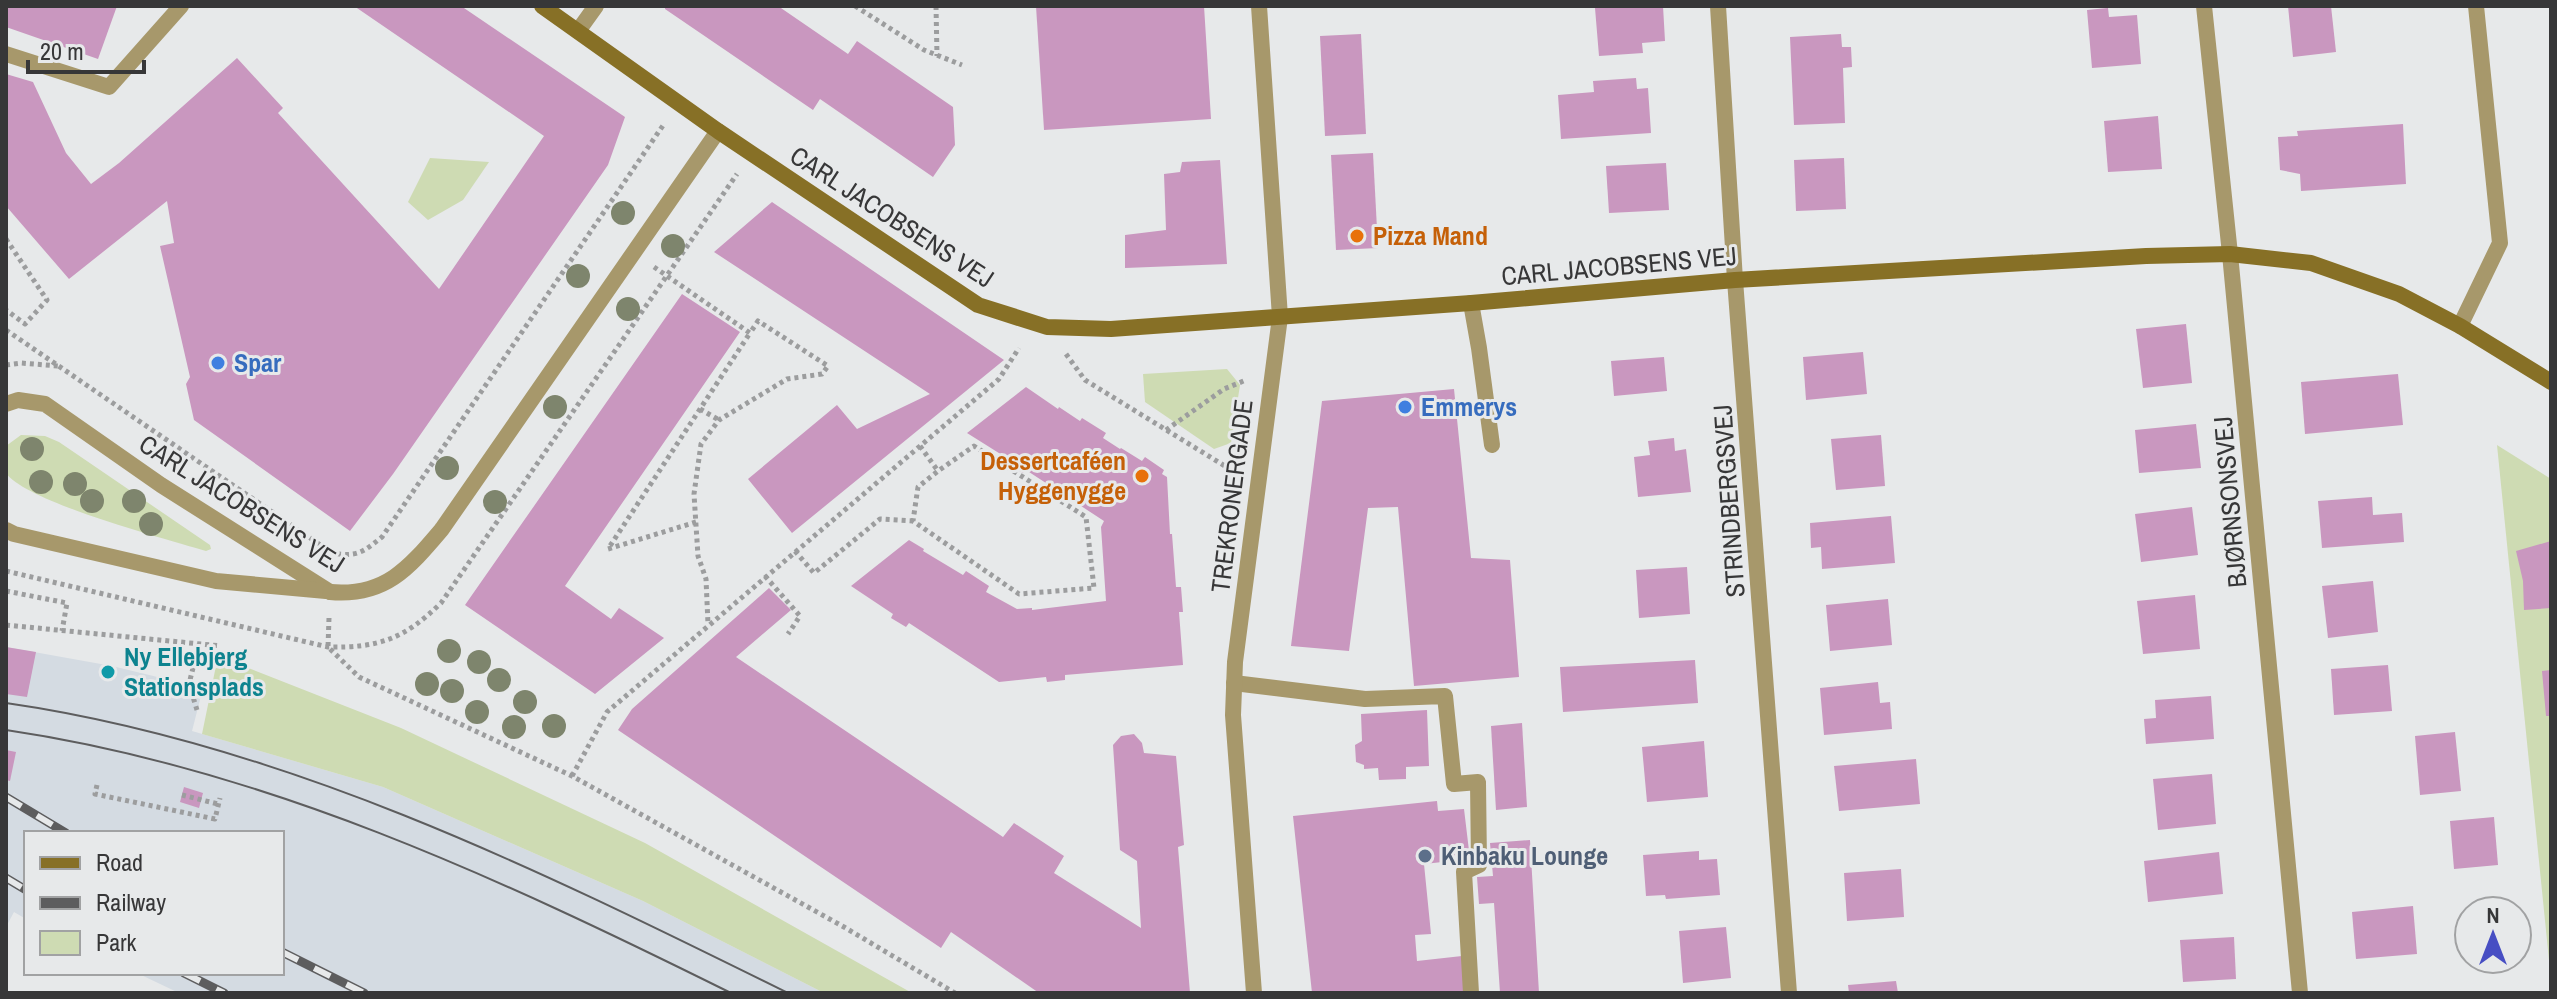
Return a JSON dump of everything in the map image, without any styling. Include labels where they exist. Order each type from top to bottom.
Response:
[{"type":"street","points":[[6,54],[109,87],[181,6]]},
{"type":"street","name":"CARL JACOBSENS VEJ","points":[[542,6],[718,131],[978,305],[1041,325],[1111,329],[1735,280],[2130,256],[2230,254],[2311,263],[2399,294],[2460,326],[2551,382]]},
{"type":"street","points":[[578,31],[596,6]]},
{"type":"street","name":"TREKRONERGADE","points":[[1254,993],[1233,715],[1234,683],[1280,317],[1259,6]]},
{"type":"street","name":"STRINDBERGSVEJ","points":[[1718,6],[1735,280],[1789,993]]},
{"type":"street","name":"BJØRNSONSVEJ","points":[[2204,6],[2300,993]]},
{"type":"street","points":[[2460,326],[2500,243],[2476,6]]},
{"type":"street","name":"CARL JACOBSENS VEJ","points":[[6,404],[18,400],[45,404],[161,485],[330,592],[351,594],[386,584],[398,576],[442,529],[718,131]]},
{"type":"street","points":[[1471,303],[1492,445]]},
{"type":"street","points":[[6,530],[216,581],[330,592]]},
{"type":"street","points":[[1234,683],[1365,699],[1445,696],[1454,784],[1478,782],[1479,865],[1464,872],[1471,993]]},
{"type":"path","points":[[855,6],[937,56],[962,65]]},
{"type":"path","points":[[936,6],[937,56]]},
{"type":"path","points":[[6,330],[332,553],[350,556],[363,552],[382,537],[678,102]]},
{"type":"path","points":[[6,571],[328,647],[363,647],[397,637],[441,603],[752,153]]},
{"type":"path","points":[[6,239],[47,300],[25,324],[6,310]]},
{"type":"path","points":[[634,253],[750,333]]},
{"type":"path","points":[[696,522],[608,549],[758,321],[828,366],[822,374],[787,379],[719,420],[701,444],[694,494],[696,522],[698,556],[706,579],[708,625]]},
{"type":"path","points":[[572,776],[607,712],[999,379],[1041,325],[1085,380],[1258,486]]},
{"type":"path","points":[[6,365],[59,366]]},
{"type":"path","points":[[1166,430],[1224,389],[1273,368]]},
{"type":"path","points":[[700,409],[719,420]]},
{"type":"path","points":[[920,446],[938,471]]},
{"type":"path","points":[[795,551],[814,573],[880,519],[913,521],[1019,594],[1094,588],[1086,517],[974,446],[918,487],[913,521]]},
{"type":"path","points":[[332,553],[328,647],[359,677],[572,776],[844,927],[955,993]]},
{"type":"path","points":[[765,576],[800,616],[788,634]]},
{"type":"path","points":[[6,591],[67,603],[62,631]]},
{"type":"path","points":[[6,625],[221,646]]},
{"type":"path","points":[[197,710],[189,684],[199,644]]},
{"type":"path","points":[[97,785],[95,794],[215,819],[219,801],[182,795]]},
{"type":"shaded area","points":[[6,647],[112,666],[203,688],[192,731],[383,787],[643,901],[824,993],[179,993],[141,975],[284,975],[284,831],[24,831],[24,918],[14,912],[6,927]]},
{"type":"green space","points":[[430,158],[489,162],[463,200],[428,220],[408,202]]},
{"type":"green space","points":[[1227,369],[1240,385],[1231,443],[1214,449],[1145,402],[1143,374]]},
{"type":"green space","points":[[21,435],[45,436],[59,442],[210,545],[211,549],[206,551],[130,529],[40,496],[19,484],[6,473],[6,446]]},
{"type":"green space","points":[[2497,445],[2551,479],[2551,980]]},
{"type":"green space","points":[[218,656],[401,728],[645,843],[912,993],[824,993],[643,901],[383,787],[202,734]]},
{"type":"building","points":[[6,6],[117,6],[98,59],[6,27]]},
{"type":"building","points":[[354,6],[461,6],[625,117],[608,165],[350,531],[194,420],[186,384],[190,377],[160,246],[174,243],[167,201],[69,279],[6,206],[6,74],[33,82],[66,153],[91,184],[237,58],[283,108],[278,113],[439,289],[544,136]]},
{"type":"building","points":[[665,6],[778,6],[848,54],[857,41],[953,107],[955,145],[933,177],[820,99],[813,110],[665,9]]},
{"type":"building","points":[[1036,6],[1204,6],[1211,119],[1044,130]]},
{"type":"building","points":[[1663,6],[1665,41],[1642,43],[1643,53],[1599,56],[1595,8]]},
{"type":"building","points":[[2288,6],[2331,6],[2336,52],[2293,57]]},
{"type":"building","points":[[2108,8],[2109,17],[2137,15],[2141,64],[2092,68],[2087,10]]},
{"type":"building","points":[[1361,34],[1366,134],[1325,136],[1320,36]]},
{"type":"building","points":[[1841,34],[1842,47],[1851,47],[1852,67],[1843,68],[1845,123],[1794,125],[1790,37]]},
{"type":"building","points":[[1636,78],[1637,89],[1648,88],[1651,133],[1561,139],[1558,95],[1594,92],[1593,81]]},
{"type":"building","points":[[2158,116],[2162,169],[2108,172],[2104,121]]},
{"type":"building","points":[[2403,124],[2406,184],[2301,191],[2300,174],[2280,170],[2278,137],[2298,136],[2297,131]]},
{"type":"building","points":[[1373,153],[1378,248],[1336,250],[1331,155]]},
{"type":"building","points":[[1844,158],[1846,209],[1796,211],[1794,160]]},
{"type":"building","points":[[1220,160],[1227,264],[1125,268],[1125,235],[1166,230],[1164,174],[1180,172],[1182,162]]},
{"type":"building","points":[[1666,163],[1669,210],[1609,213],[1606,166]]},
{"type":"building","points":[[772,202],[1004,360],[792,533],[748,479],[837,405],[857,429],[930,394],[714,252]]},
{"type":"building","points":[[682,294],[740,332],[565,586],[611,619],[619,608],[664,638],[595,694],[465,605]]},
{"type":"building","points":[[2186,324],[2192,383],[2143,388],[2136,329]]},
{"type":"building","points":[[1863,352],[1867,394],[1806,400],[1803,357]]},
{"type":"building","points":[[1664,357],[1667,391],[1614,396],[1611,361]]},
{"type":"building","points":[[2398,374],[2403,425],[2305,434],[2301,382]]},
{"type":"building","points":[[1026,387],[1058,409],[1080,421],[1082,418],[1106,433],[1103,438],[1120,449],[1142,461],[1145,457],[1164,470],[1176,587],[1181,587],[1183,612],[1179,612],[1183,665],[1065,675],[1065,680],[1047,682],[1046,677],[999,682],[909,623],[906,627],[891,618],[893,614],[851,586],[909,540],[963,575],[966,571],[989,586],[986,592],[1017,609],[1106,601],[1101,527],[1104,521],[1026,470],[1023,473],[1007,464],[1010,460],[967,433]]},
{"type":"building","points":[[1454,389],[1471,558],[1510,560],[1519,677],[1414,686],[1398,507],[1368,508],[1349,651],[1291,646],[1322,401]]},
{"type":"building","points":[[2196,424],[2201,468],[2139,473],[2135,430]]},
{"type":"building","points":[[1881,435],[1885,486],[1836,490],[1831,439]]},
{"type":"building","points":[[1674,438],[1675,451],[1686,449],[1691,492],[1638,497],[1634,457],[1650,455],[1648,441]]},
{"type":"building","points":[[2372,497],[2373,515],[2402,513],[2404,542],[2322,548],[2318,501]]},
{"type":"building","points":[[2192,507],[2198,555],[2141,562],[2135,514]]},
{"type":"building","points":[[1891,516],[1895,563],[1822,569],[1821,547],[1811,548],[1810,523]]},
{"type":"building","points":[[2551,541],[2551,608],[2524,610],[2523,581],[2516,551]]},
{"type":"building","points":[[1687,567],[1690,614],[1639,618],[1636,570]]},
{"type":"building","points":[[2373,581],[2378,632],[2328,638],[2322,586]]},
{"type":"building","points":[[769,588],[791,610],[736,657],[1003,837],[1014,823],[1064,856],[1054,873],[1141,928],[1137,861],[1120,850],[1113,745],[1121,736],[1134,734],[1142,743],[1144,753],[1176,756],[1184,845],[1178,847],[1190,993],[1039,993],[951,932],[941,948],[618,730],[632,709]]},
{"type":"building","points":[[2195,595],[2200,649],[2143,654],[2137,601]]},
{"type":"building","points":[[1888,599],[1892,645],[1830,651],[1826,605]]},
{"type":"building","points":[[6,647],[36,652],[27,697],[6,694]]},
{"type":"building","points":[[1695,660],[1698,703],[1563,712],[1560,667]]},
{"type":"building","points":[[2388,665],[2392,711],[2334,715],[2331,669]]},
{"type":"building","points":[[2551,670],[2551,716],[2546,716],[2542,671]]},
{"type":"building","points":[[1878,682],[1880,703],[1890,702],[1892,729],[1824,735],[1820,688]]},
{"type":"building","points":[[2211,696],[2214,739],[2146,744],[2144,719],[2156,718],[2155,700]]},
{"type":"building","points":[[1427,710],[1429,766],[1406,767],[1406,779],[1379,780],[1378,768],[1364,769],[1364,765],[1356,762],[1355,745],[1362,741],[1361,714]]},
{"type":"building","points":[[1522,723],[1527,807],[1496,810],[1491,726]]},
{"type":"building","points":[[2455,732],[2461,791],[2420,795],[2415,736]]},
{"type":"building","points":[[1704,741],[1708,797],[1647,802],[1642,747]]},
{"type":"building","points":[[6,750],[16,752],[10,781],[6,780]]},
{"type":"building","points":[[1916,759],[1920,804],[1839,811],[1834,766]]},
{"type":"building","points":[[2212,774],[2216,824],[2158,830],[2153,779]]},
{"type":"building","points":[[184,787],[203,793],[199,808],[180,802]]},
{"type":"building","points":[[1437,801],[1438,811],[1464,809],[1470,859],[1424,864],[1431,934],[1415,935],[1417,961],[1462,956],[1466,993],[1312,993],[1293,816]]},
{"type":"building","points":[[2494,817],[2498,865],[2454,869],[2450,821]]},
{"type":"building","points":[[1530,840],[1539,993],[1500,993],[1494,903],[1479,904],[1477,877],[1493,876],[1490,843]]},
{"type":"building","points":[[1699,851],[1699,860],[1717,859],[1720,895],[1666,899],[1665,895],[1646,896],[1643,855]]},
{"type":"building","points":[[2219,852],[2223,894],[2148,902],[2144,861]]},
{"type":"building","points":[[1901,869],[1904,917],[1847,921],[1844,873]]},
{"type":"building","points":[[2413,906],[2417,954],[2356,959],[2352,912]]},
{"type":"building","points":[[1726,927],[1731,978],[1683,983],[1679,931]]},
{"type":"building","points":[[2234,937],[2236,979],[2183,982],[2180,940]]},
{"type":"building","points":[[1896,981],[1898,993],[1849,993],[1848,985]]},
{"type":"tram line","points":[[6,703],[109,722],[210,748],[310,780],[504,858],[788,993]]},
{"type":"tram line","points":[[6,730],[102,747],[196,771],[288,800],[468,869],[731,993]]},
{"type":"railway","points":[[6,797],[63,831]]},
{"type":"railway","points":[[6,878],[24,889]]},
{"type":"railway","points":[[284,953],[364,993]]},
{"type":"railway","points":[[188,975],[224,993]]},
{"type":"place","name":"Pizza Mand","points":[[1357,236]]},
{"type":"place","name":"Spar","points":[[218,363]]},
{"type":"place","name":"Emmerys","points":[[1405,407]]},
{"type":"place","name":"Dessertcaféen Hyggenygge","points":[[1142,476]]},
{"type":"place","name":"Ny Ellebjerg Stationsplads","points":[[108,672]]},
{"type":"place","name":"Kinbaku Lounge","points":[[1425,856]]}]
